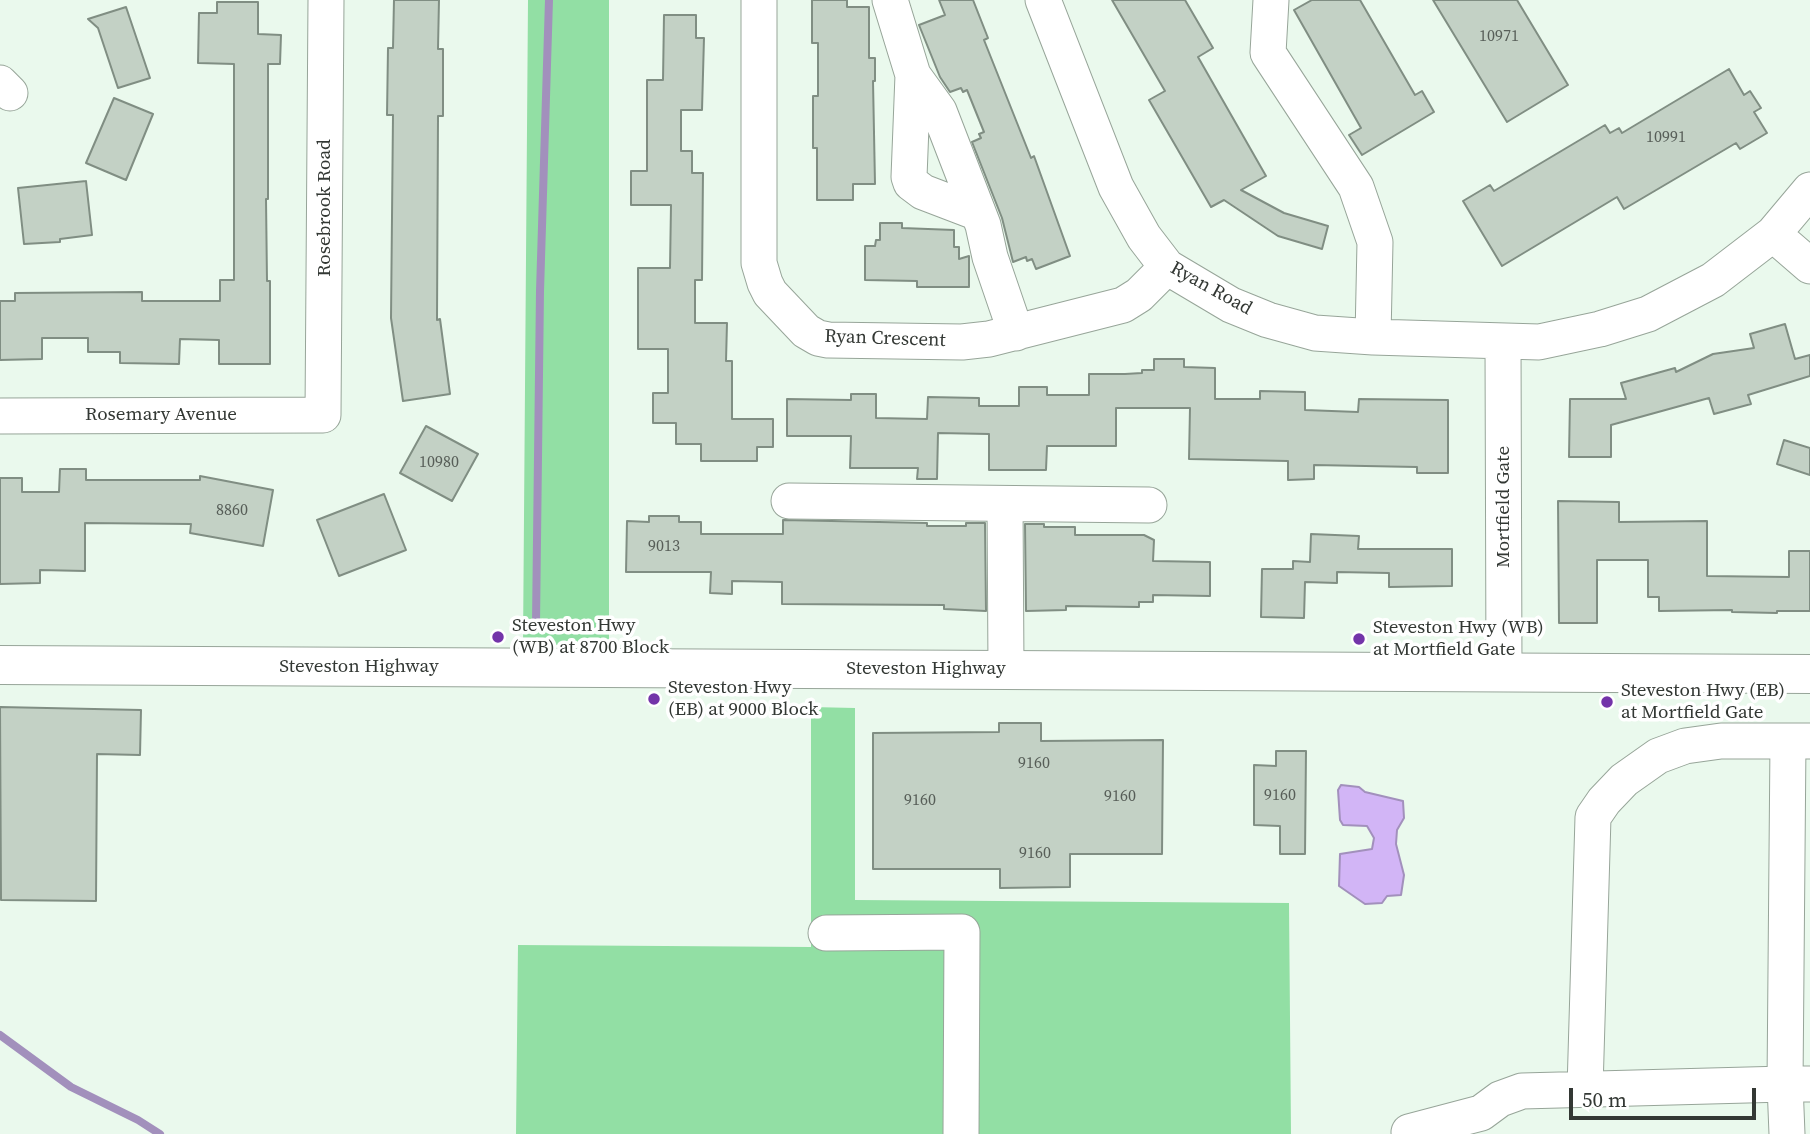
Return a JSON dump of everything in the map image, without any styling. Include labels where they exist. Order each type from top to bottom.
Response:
[{"type":"main road","name":"Steveston Highway","points":[[0,665],[1810,674]]},
{"type":"street","name":"Rosebrook Road","points":[[323,415],[326,0]]},
{"type":"street","name":"Ryan Crescent","points":[[759,0],[758,253],[761,273],[770,293],[807,331],[828,340],[962,342],[1016,333],[1131,301],[1167,267]]},
{"type":"street","points":[[890,0],[912,75],[911,183],[923,192],[978,213]]},
{"type":"street","name":"Ryan Road","points":[[1043,0],[1116,187],[1144,237],[1167,267],[1231,305],[1268,320],[1315,333],[1539,342],[1600,330],[1648,314],[1713,280],[1773,234],[1810,190]]},
{"type":"street","points":[[1270,0],[1268,53],[1356,187],[1375,242],[1373,337]]},
{"type":"street","points":[[912,75],[939,111],[983,225],[990,257],[1016,333]]},
{"type":"street","points":[[1773,234],[1810,266]]},
{"type":"street","name":"Mortfield Gate","points":[[1503,342],[1504,672]]},
{"type":"street","name":"Rosemary Avenue","points":[[0,416],[323,415]]},
{"type":"street","points":[[789,502],[1149,505]]},
{"type":"street","points":[[1005,504],[1006,669]]},
{"type":"street","points":[[1585,1089],[1593,817],[1624,780],[1658,756],[1685,746],[1721,741],[1799,741],[1784,940],[1798,1084],[1787,1134]]},
{"type":"street","points":[[826,933],[962,932],[961,1134]]},
{"type":"street","points":[[1409,1132],[1481,1113],[1500,1099],[1522,1091],[1798,1084]]},
{"type":"green space","points":[[528,0],[609,0],[609,645],[523,645]]},
{"type":"green space","points":[[811,707],[855,708],[855,900],[1289,903],[1291,1134],[516,1134],[518,945],[811,947]]},
{"type":"shaded area","points":[[1341,785],[1359,787],[1365,792],[1403,801],[1404,818],[1397,830],[1396,844],[1404,875],[1401,895],[1387,896],[1382,903],[1365,904],[1339,886],[1340,854],[1372,849],[1374,838],[1367,826],[1343,825],[1340,820],[1338,790]]},
{"type":"building","points":[[394,0],[439,0],[438,49],[443,49],[443,116],[438,116],[437,320],[440,319],[450,394],[403,401],[391,318],[393,115],[387,115],[388,48],[393,48]]},
{"type":"building","points":[[812,0],[847,0],[847,7],[869,7],[869,58],[875,58],[875,184],[853,184],[853,200],[817,200],[813,96],[818,96],[818,43],[812,43]]},
{"type":"building","points":[[939,0],[973,0],[988,38],[984,40],[1031,158],[1034,156],[1070,256],[1036,269],[1032,259],[1027,261],[1026,257],[1013,262],[1002,218],[972,142],[981,138],[979,134],[984,132],[967,90],[963,92],[961,88],[950,92],[940,77],[919,25],[945,15]]},
{"type":"building","points":[[1112,0],[1185,0],[1213,48],[1198,57],[1266,176],[1241,190],[1284,213],[1328,226],[1322,249],[1278,236],[1224,200],[1211,207],[1149,100],[1165,91]]},
{"type":"building","points":[[1312,0],[1360,0],[1415,95],[1422,91],[1434,112],[1362,155],[1349,135],[1361,128],[1294,10]]},
{"type":"building","points":[[1433,0],[1517,0],[1568,85],[1507,122]]},
{"type":"building","points":[[217,2],[258,2],[258,34],[281,35],[280,64],[268,64],[266,199],[270,364],[219,364],[219,340],[180,339],[179,364],[120,363],[120,352],[88,352],[88,338],[42,338],[42,359],[0,360],[0,301],[15,301],[15,293],[142,292],[142,301],[220,301],[220,280],[234,280],[234,64],[198,63],[199,13],[217,13]]},
{"type":"building","points":[[126,7],[150,78],[118,88],[98,28],[88,19]]},
{"type":"building","points":[[664,15],[696,15],[696,38],[704,38],[702,110],[681,110],[681,151],[692,151],[692,173],[703,173],[702,280],[695,280],[695,323],[727,323],[726,361],[732,361],[732,419],[773,419],[773,447],[757,447],[757,461],[701,461],[701,444],[676,444],[676,423],[653,423],[653,393],[668,393],[668,349],[638,349],[638,268],[670,268],[671,205],[631,205],[631,171],[647,171],[647,80],[663,80]]},
{"type":"building","points":[[1729,69],[1744,95],[1750,91],[1761,108],[1754,112],[1767,133],[1740,149],[1736,143],[1624,209],[1617,197],[1502,266],[1463,201],[1490,185],[1494,191],[1605,125],[1610,133],[1619,128],[1622,133]]},
{"type":"building","points":[[114,98],[153,114],[126,180],[86,163]]},
{"type":"building","points":[[86,181],[92,235],[60,239],[60,242],[24,244],[18,188]]},
{"type":"building","points":[[880,223],[902,223],[902,228],[954,230],[954,247],[959,247],[959,259],[969,256],[969,287],[917,287],[917,281],[865,280],[865,246],[875,246],[876,240],[880,240]]},
{"type":"building","points":[[1785,324],[1795,359],[1810,355],[1810,376],[1748,395],[1751,404],[1714,414],[1709,398],[1611,425],[1611,457],[1569,457],[1570,399],[1626,399],[1621,383],[1675,368],[1676,372],[1713,354],[1754,348],[1750,334]]},
{"type":"building","points":[[1154,359],[1184,359],[1184,367],[1215,368],[1215,399],[1260,399],[1260,391],[1305,392],[1305,410],[1358,412],[1359,399],[1448,400],[1448,473],[1417,473],[1417,467],[1314,465],[1314,479],[1288,480],[1288,461],[1189,459],[1190,408],[1116,408],[1116,446],[1047,446],[1046,470],[989,470],[989,434],[938,433],[937,479],[917,479],[918,468],[850,468],[851,436],[787,436],[787,399],[851,400],[851,394],[876,394],[876,418],[927,419],[928,397],[979,398],[979,406],[1019,406],[1019,387],[1047,387],[1047,395],[1089,395],[1089,374],[1142,373],[1142,370],[1154,370]]},
{"type":"building","points":[[426,426],[478,454],[452,501],[400,473]]},
{"type":"building","points":[[1784,440],[1810,448],[1810,475],[1777,464]]},
{"type":"building","points":[[60,469],[86,469],[86,480],[200,480],[200,476],[273,490],[263,546],[190,533],[191,524],[85,523],[85,571],[40,570],[40,583],[0,584],[0,478],[22,478],[22,492],[59,492]]},
{"type":"building","points":[[384,494],[406,550],[339,576],[317,520]]},
{"type":"building","points":[[1558,501],[1619,502],[1619,522],[1707,521],[1707,576],[1789,577],[1789,551],[1810,551],[1810,611],[1659,611],[1659,597],[1648,597],[1648,560],[1597,560],[1597,623],[1559,623]]},
{"type":"building","points":[[649,516],[679,516],[679,522],[701,522],[701,534],[783,534],[783,520],[927,523],[927,526],[985,523],[986,611],[944,609],[944,605],[782,604],[782,582],[732,581],[732,594],[710,593],[711,572],[626,572],[627,521],[649,522]]},
{"type":"building","points":[[1025,524],[1075,527],[1075,535],[1144,535],[1154,540],[1153,561],[1210,562],[1210,596],[1153,595],[1153,602],[1139,602],[1139,607],[1066,606],[1066,610],[1026,611]]},
{"type":"building","points":[[1311,534],[1359,536],[1358,549],[1452,549],[1452,586],[1389,587],[1389,573],[1337,572],[1337,583],[1305,582],[1304,618],[1261,617],[1262,569],[1293,569],[1293,561],[1310,562]]},
{"type":"building","points":[[0,707],[141,710],[140,755],[97,754],[96,901],[1,900]]},
{"type":"building","points":[[999,723],[1041,723],[1041,741],[1163,740],[1162,854],[1070,854],[1070,887],[1000,888],[1000,869],[873,869],[873,733],[999,732]]},
{"type":"building","points":[[1276,751],[1306,751],[1305,854],[1280,854],[1280,826],[1254,825],[1254,765],[1276,766]]},
{"type":"waterway","points":[[536,623],[540,291],[549,0]]},
{"type":"waterway","points":[[0,1035],[71,1087],[138,1120],[160,1134]]},
{"type":"place","name":"Steveston Hwy (WB) at 8700 Block","points":[[498,637]]},
{"type":"place","name":"Steveston Hwy (WB) at Mortfield Gate","points":[[1359,639]]},
{"type":"place","name":"Steveston Hwy (EB) at 9000 Block","points":[[654,699]]},
{"type":"place","name":"Steveston Hwy (EB) at Mortfield Gate","points":[[1607,702]]}]
